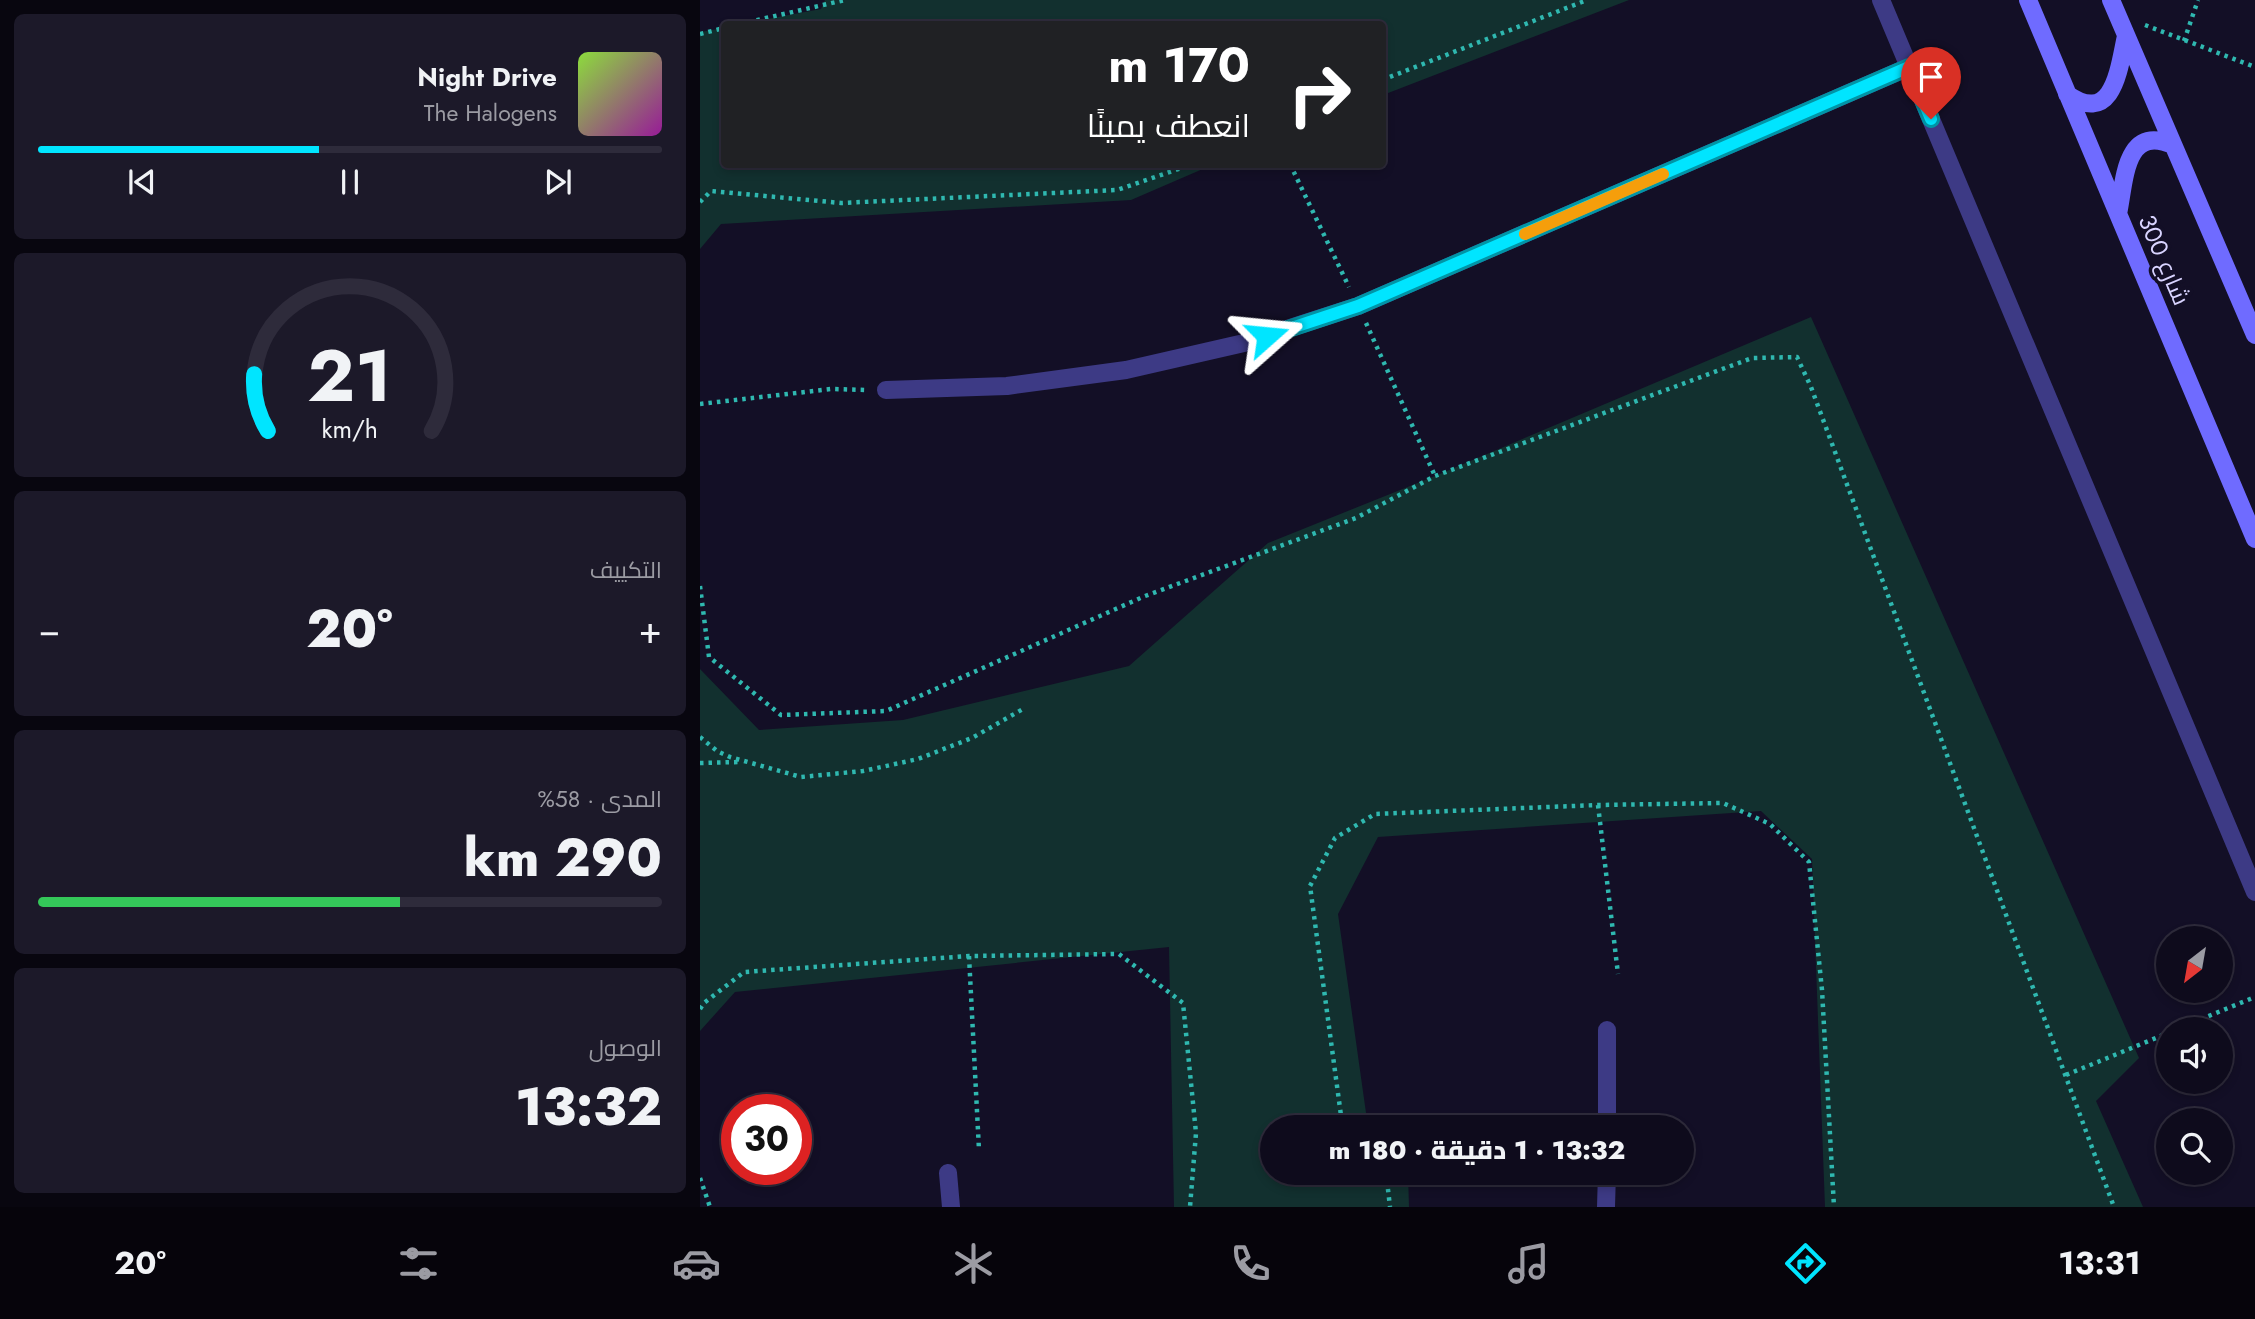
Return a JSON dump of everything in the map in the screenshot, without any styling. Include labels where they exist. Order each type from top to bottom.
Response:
[{"type":"street","points":[[1881,0],[2255,892]]},
{"type":"street","name":"شارع 300","points":[[2028,0],[2255,539]]},
{"type":"street","points":[[2114,7],[2255,335]]},
{"type":"street","points":[[2067,94],[2077,101],[2089,103],[2101,101],[2111,93],[2126,35]]},
{"type":"street","points":[[886,390],[1007,386],[1113,372],[1244,343],[1358,306],[1909,67]]},
{"type":"street","points":[[2118,214],[2130,156],[2136,147],[2144,141],[2154,139],[2173,145]]},
{"type":"street","points":[[1607,1030],[1607,1115]]},
{"type":"street","points":[[948,1172],[951,1207]]},
{"type":"street","points":[[1606,1185],[1606,1207]]},
{"type":"path","points":[[753,21],[845,0]]},
{"type":"path","points":[[1386,78],[1587,0]]},
{"type":"path","points":[[2184,41],[2198,0]]},
{"type":"path","points":[[2114,7],[2184,41],[2255,67]]},
{"type":"path","points":[[700,34],[721,29]]},
{"type":"path","points":[[700,202],[711,191],[841,203],[1117,190],[1181,168]]},
{"type":"path","points":[[700,586],[709,657],[781,715],[886,711],[1145,596],[1356,518],[1435,476],[1752,358],[1797,357],[1811,387],[2114,1207]]},
{"type":"path","points":[[700,404],[831,389],[886,390]]},
{"type":"path","points":[[700,737],[717,751],[743,762],[801,777],[890,766],[918,759],[972,738],[1023,709]]},
{"type":"path","points":[[700,763],[743,762]]},
{"type":"path","points":[[1341,1115],[1310,886],[1335,838],[1375,814],[1723,803],[1770,824],[1809,862],[1822,990],[1834,1207]]},
{"type":"path","points":[[1598,805],[1618,974]]},
{"type":"path","points":[[700,1009],[744,972],[969,956],[1119,954],[1183,1003],[1196,1133],[1191,1207]]},
{"type":"path","points":[[969,956],[979,1150]]},
{"type":"path","points":[[2206,1017],[2255,997]]},
{"type":"path","points":[[2066,1075],[2156,1038]]},
{"type":"path","points":[[700,1178],[710,1207]]},
{"type":"path","points":[[1387,1185],[1390,1207]]},
{"type":"green space","points":[[825,0],[1629,0],[1386,94],[1386,21],[757,21],[821,9]]},
{"type":"green space","points":[[721,28],[721,168],[1205,168],[1131,200],[721,224],[700,249],[700,32]]},
{"type":"green space","points":[[1811,317],[2139,1058],[2096,1101],[2143,1207],[1825,1207],[1812,859],[1761,811],[1378,837],[1338,914],[1366,1115],[1260,1115],[1260,1185],[1408,1185],[1409,1207],[1174,1207],[1169,947],[735,992],[700,1031],[700,669],[759,730],[903,720],[1129,666],[1268,543],[1435,476]]},
{"type":"slow traffic","points":[[1525,234],[1663,174]]},
{"type":"route","points":[[1267,336],[1358,306],[1909,67],[1931,119]]}]
